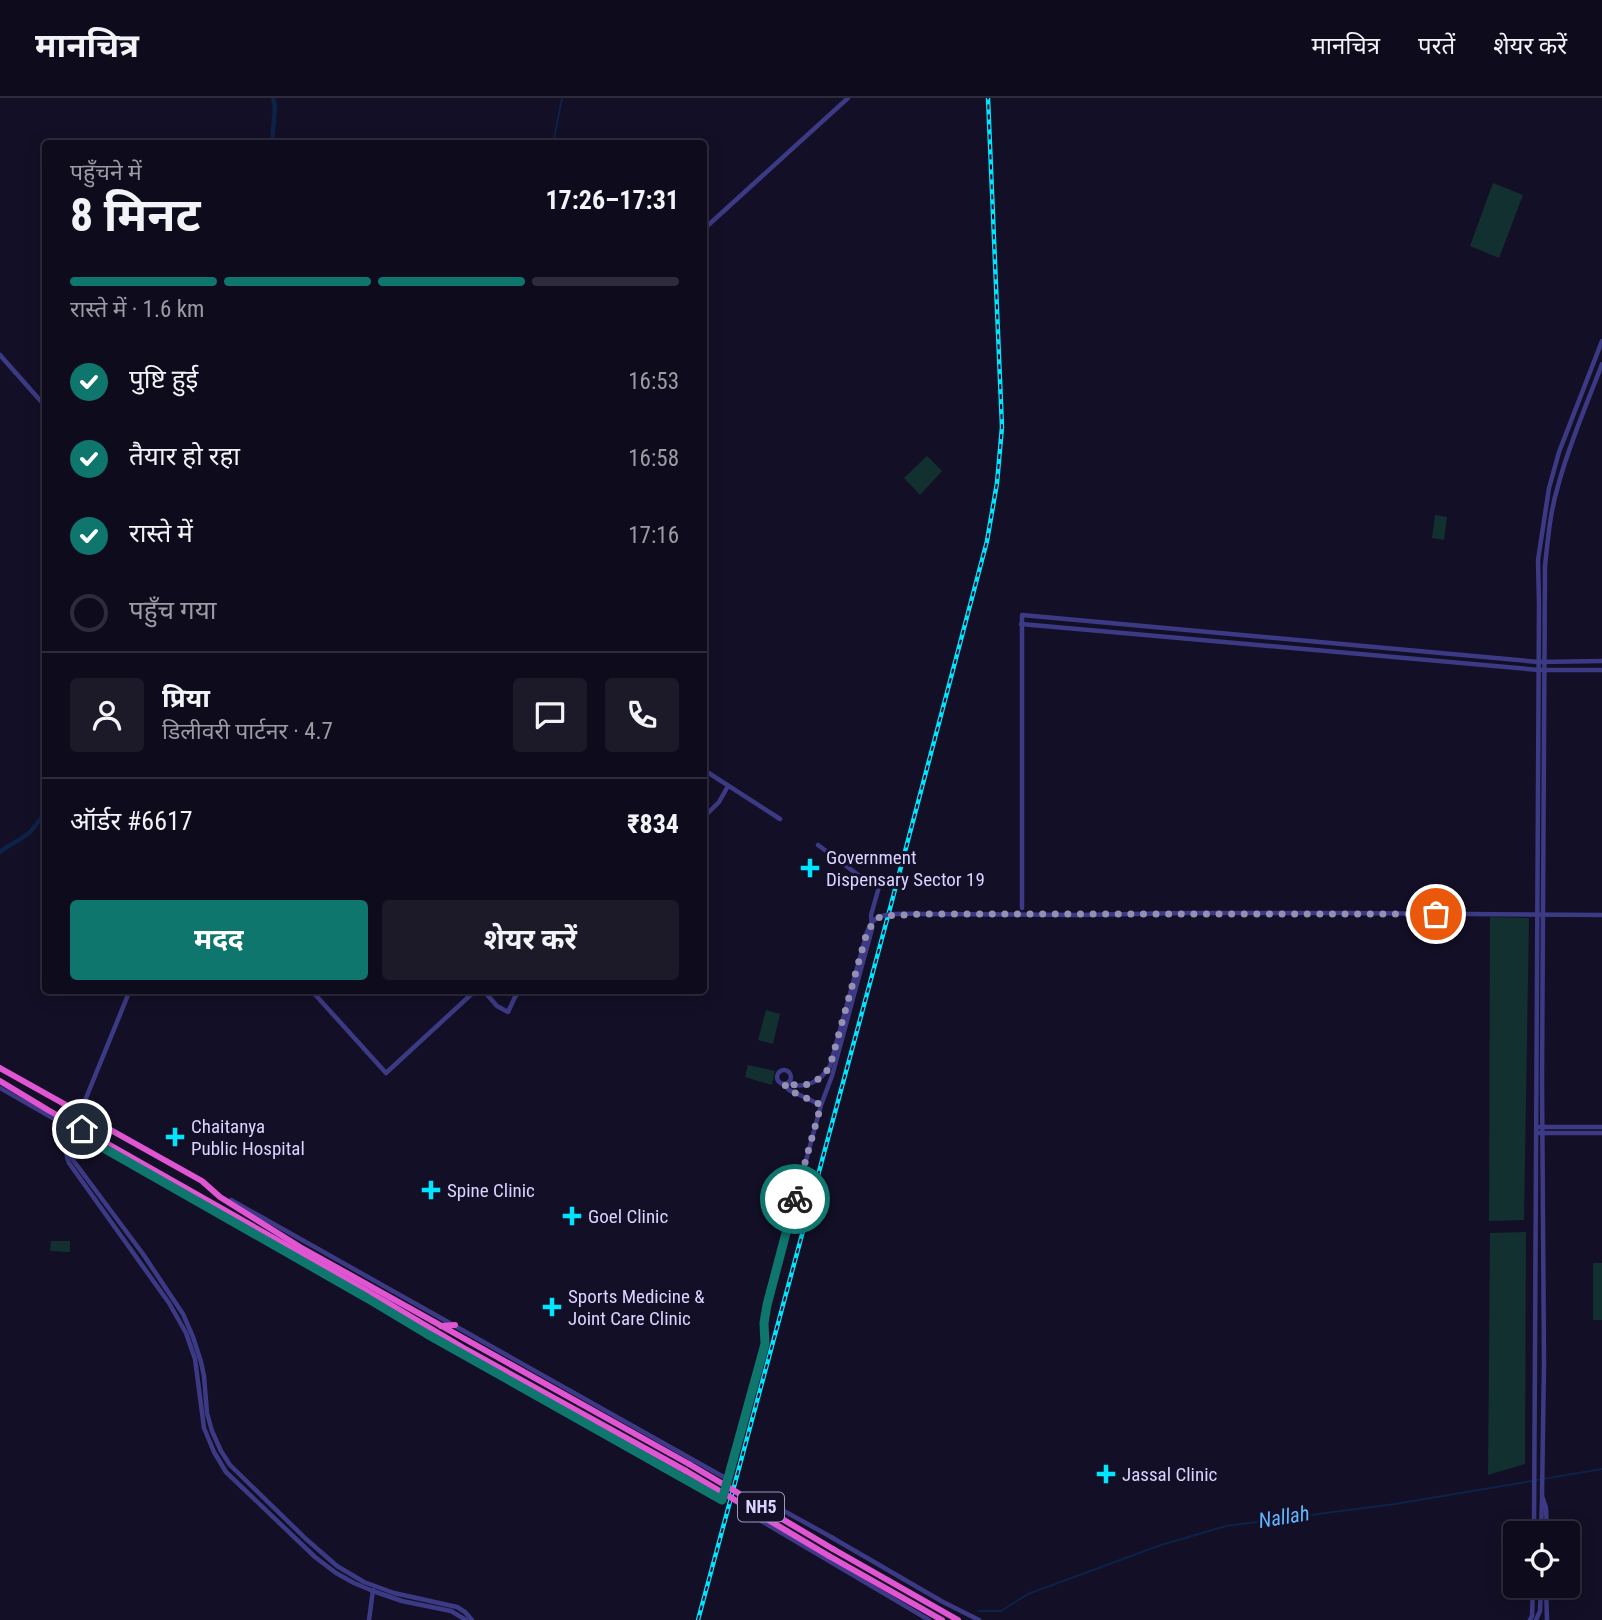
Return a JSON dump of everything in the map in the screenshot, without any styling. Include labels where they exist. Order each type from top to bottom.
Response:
[{"type":"highway","name":"NH5","points":[[0,1068],[202,1181],[220,1197],[300,1247],[942,1620]]},
{"type":"highway","name":"NH5","points":[[0,1081],[75,1125],[80,1133],[404,1313],[689,1465],[958,1620]]},
{"type":"highway","points":[[390,1311],[404,1313]]},
{"type":"highway","points":[[439,1326],[454,1325]]},
{"type":"street","points":[[707,226],[848,98]]},
{"type":"street","points":[[1534,1521],[1540,915],[1541,662],[1538,560],[1549,488],[1559,452],[1602,341]]},
{"type":"street","points":[[0,355],[42,402]]},
{"type":"street","points":[[1541,662],[1545,566],[1554,502],[1567,457],[1602,364]]},
{"type":"street","points":[[1021,908],[1022,615],[1541,662],[1602,661]]},
{"type":"street","points":[[1021,624],[1541,670],[1602,670]]},
{"type":"street","points":[[707,773],[780,819]]},
{"type":"street","points":[[707,814],[719,802],[728,786]]},
{"type":"street","points":[[0,1088],[722,1500],[765,1344],[767,1305],[872,929],[872,915],[879,887],[865,880],[818,845]]},
{"type":"street","points":[[821,1105],[789,1090],[786,1083],[795,1086],[810,1084],[822,1077],[830,1066],[867,932],[876,919],[882,916],[1271,913],[1602,915]]},
{"type":"street","points":[[1540,915],[1544,1363],[1542,1521]]},
{"type":"street","points":[[75,1125],[128,994]]},
{"type":"street","points":[[315,994],[386,1073],[472,994]]},
{"type":"street","points":[[486,994],[497,1006],[508,1012],[519,994]]},
{"type":"street","points":[[89,1118],[70,1156],[144,1254],[183,1314],[201,1362],[207,1413],[215,1438],[230,1465],[328,1559],[374,1589],[402,1601],[451,1611],[466,1620]]},
{"type":"street","points":[[1536,1130],[1543,1126],[1602,1127]]},
{"type":"street","points":[[1536,1130],[1543,1133],[1602,1133]]},
{"type":"street","points":[[80,1133],[72,1139],[66,1150],[69,1163],[169,1303],[186,1333],[195,1359],[201,1417],[207,1438],[226,1472],[322,1563],[354,1583],[457,1607],[466,1612],[472,1620]]},
{"type":"street","points":[[220,1197],[260,1215],[729,1479]]},
{"type":"street","points":[[177,1317],[183,1314]]},
{"type":"street","points":[[1535,1363],[1544,1363]]},
{"type":"street","points":[[1543,1493],[1547,1521]]},
{"type":"street","points":[[255,1500],[260,1495]]},
{"type":"street","points":[[929,1620],[758,1519],[755,1515],[763,1502],[766,1501],[979,1620]]},
{"type":"street","points":[[804,1522],[833,1538]]},
{"type":"street","points":[[822,1558],[822,1547],[833,1538]]},
{"type":"street","points":[[369,1620],[374,1589]]},
{"type":"street","points":[[1530,1620],[1533,1598]]},
{"type":"street","points":[[1536,1620],[1540,1611],[1541,1598]]},
{"type":"street","points":[[1546,1598],[1547,1620]]},
{"type":"green space","points":[[1493,183],[1523,195],[1499,258],[1470,246]]},
{"type":"green space","points":[[927,456],[942,471],[920,495],[904,478]]},
{"type":"green space","points":[[1435,515],[1447,517],[1444,540],[1432,538]]},
{"type":"green space","points":[[1490,917],[1529,918],[1524,1220],[1489,1221]]},
{"type":"green space","points":[[766,1010],[780,1014],[773,1044],[758,1040]]},
{"type":"green space","points":[[748,1065],[775,1071],[772,1085],[745,1077]]},
{"type":"green space","points":[[1526,1232],[1525,1464],[1488,1475],[1490,1233]]},
{"type":"green space","points":[[51,1241],[70,1241],[70,1252],[50,1251]]},
{"type":"green space","points":[[1593,1263],[1602,1263],[1602,1320],[1593,1320]]},
{"type":"waterway","points":[[272,140],[275,106],[273,98]]},
{"type":"waterway","points":[[554,140],[562,98]]},
{"type":"waterway","points":[[0,852],[27,835],[42,817]]},
{"type":"waterway","name":"Nallah","points":[[1537,1480],[1602,1469]]},
{"type":"waterway","name":"Nallah","points":[[979,1611],[1001,1611],[1028,1594],[1161,1545],[1226,1526],[1395,1504],[1532,1481]]},
{"type":"railway","points":[[698,1620],[987,541],[997,483],[1002,427],[988,98]]},
{"type":"way so far","points":[[795,1199],[821,1105],[789,1090],[784,1084],[805,1086],[816,1082],[830,1066],[867,932],[870,925],[882,916],[1436,914]]},
{"type":"place","name":"Government Dispensary Sector 19","points":[[810,868]]},
{"type":"place","name":"Chaitanya Public Hospital","points":[[175,1137]]},
{"type":"place","name":"Spine Clinic","points":[[431,1190]]},
{"type":"place","name":"Goel Clinic","points":[[572,1216]]},
{"type":"place","name":"Sports Medicine & Joint Care Clinic","points":[[552,1307]]},
{"type":"place","name":"Jassal Clinic","points":[[1106,1474]]},
{"type":"route","points":[[82,1129],[79,1134],[722,1500],[765,1344],[767,1305],[795,1199]]}]
